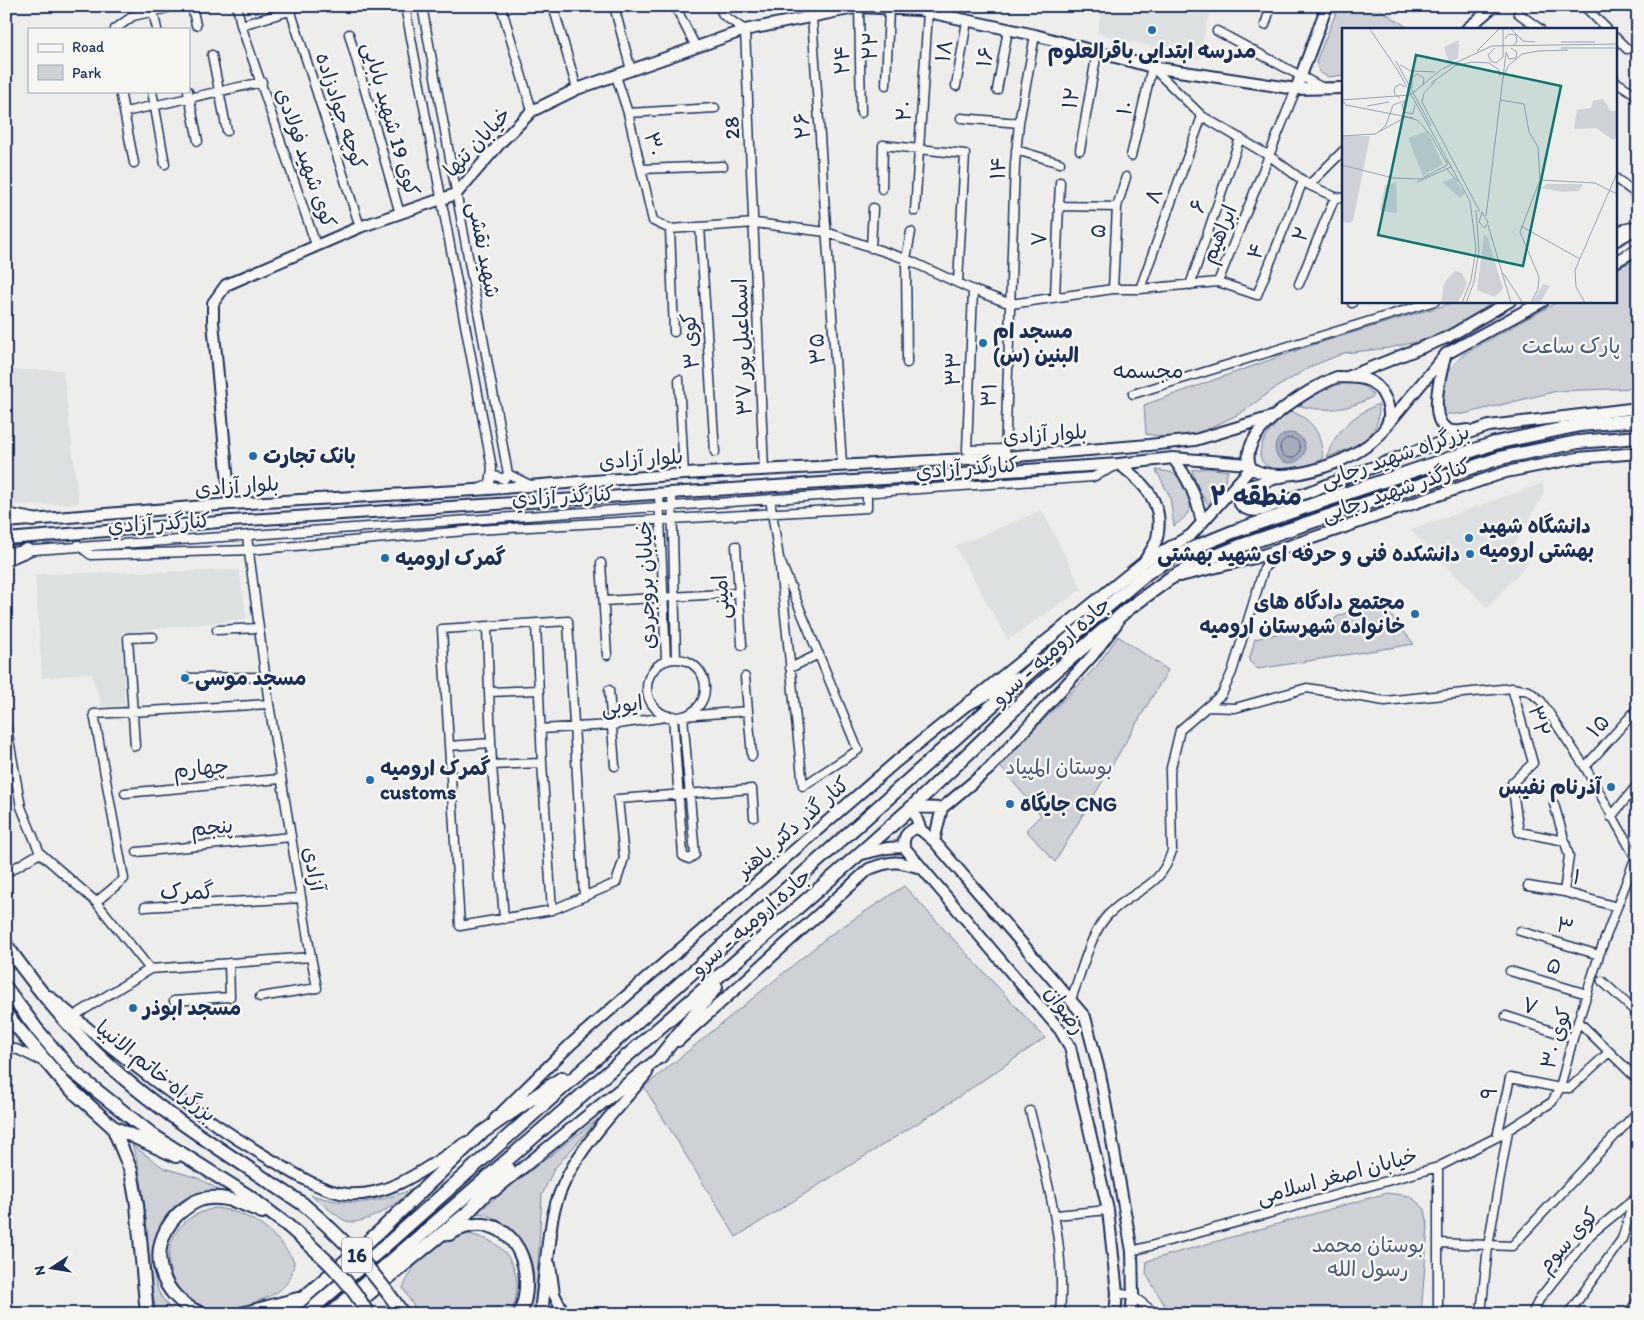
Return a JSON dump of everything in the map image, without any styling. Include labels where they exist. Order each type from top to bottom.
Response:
[{"type":"highway","name":"بزرگراه شهید رجایی","points":[[1145,568],[1235,531],[1495,443],[1580,425],[1638,420]]},
{"type":"highway","name":"بزرگراه شهید رجایی","points":[[1198,563],[1240,546],[1500,458],[1578,442],[1638,437]]},
{"type":"highway","points":[[6,515],[33,520]]},
{"type":"highway","points":[[6,559],[26,550]]},
{"type":"highway","name":"جاده ارومیه - سرو","points":[[330,1314],[857,856],[912,807],[1042,683],[1128,609],[1169,579],[1198,563]]},
{"type":"highway","name":"جاده ارومیه - سرو","points":[[306,1314],[385,1246],[1145,568]]},
{"type":"highway","points":[[969,703],[1031,671]]},
{"type":"highway","points":[[6,935],[27,974]]},
{"type":"highway","name":"بزرگراه خاتم الانبیا","points":[[6,945],[27,974],[88,1045],[124,1077],[193,1129],[303,1204],[340,1236],[383,1284],[403,1314]]},
{"type":"highway","points":[[660,1057],[736,962]]},
{"type":"highway","points":[[6,988],[38,1031],[72,1071],[154,1136],[247,1195],[275,1218]]},
{"type":"highway","points":[[6,1014],[48,1066],[114,1127],[154,1148],[207,1168]]},
{"type":"highway","points":[[285,1314],[380,1231],[480,1134],[602,1051]]},
{"type":"highway","points":[[344,1314],[466,1214],[568,1108]]},
{"type":"highway","points":[[114,1127],[131,1171],[137,1205],[147,1314]]},
{"type":"highway","points":[[202,1314],[174,1297],[163,1279],[159,1253],[164,1235],[171,1222],[184,1208],[202,1199],[218,1198],[234,1200],[287,1225],[321,1254],[361,1300],[368,1314]]},
{"type":"highway","points":[[419,1251],[460,1228],[478,1225],[499,1228],[516,1243],[524,1259],[527,1284],[526,1300],[520,1314]]},
{"type":"highway","points":[[542,1314],[550,1233]]},
{"type":"highway","points":[[241,1314],[303,1298]]},
{"type":"main road","name":"خیابان تنها","points":[[230,504],[213,303],[226,285],[360,227],[456,194],[502,141],[532,111],[577,89],[745,30],[812,18],[860,6],[921,10],[1035,36],[1152,67],[1296,89],[1324,90],[1342,88]]},
{"type":"main road","points":[[1296,89],[1327,6]]},
{"type":"main road","points":[[1468,28],[1494,6]]},
{"type":"main road","points":[[1616,240],[1638,226]]},
{"type":"main road","points":[[1616,261],[1638,249]]},
{"type":"main road","points":[[1347,377],[1448,338],[1508,302]]},
{"type":"main road","points":[[1285,476],[1322,466],[1354,454],[1379,435],[1446,354],[1541,302]]},
{"type":"main road","points":[[1446,354],[1436,401],[1440,420],[1445,427],[1452,431],[1489,426]]},
{"type":"main road","points":[[1145,568],[1191,535],[1250,466],[1252,445],[1275,416],[1288,403],[1306,391],[1337,377],[1365,379],[1379,389],[1388,405],[1386,427]]},
{"type":"main road","name":"کنارگذر شهید رجایی","points":[[1285,476],[1245,487],[1241,491],[1240,496],[1242,508],[1253,512],[1262,510],[1407,454],[1489,426],[1638,408]]},
{"type":"main road","name":"بلوار آزادی","points":[[6,522],[230,504],[475,490],[1195,440],[1275,416]]},
{"type":"main road","name":"کنارگذر شهید رجایی","points":[[1169,579],[1254,558],[1506,472],[1578,458],[1638,453]]},
{"type":"main road","points":[[1173,458],[1191,485],[1198,502],[1202,522]]},
{"type":"main road","name":"بلوار آزادی","points":[[6,539],[232,521],[1119,464],[1173,458],[1250,466],[1264,475],[1285,476]]},
{"type":"main road","points":[[1119,464],[1141,481],[1156,507],[1157,539],[1145,568]]},
{"type":"main road","name":"کنار گذر دکتر باهنر","points":[[37,985],[160,1084],[246,1145],[319,1186],[347,1194],[366,1193],[399,1184],[480,1134],[571,1044],[897,761],[969,703],[1145,568]]},
{"type":"main road","points":[[934,841],[942,808],[990,768],[1092,656],[1128,609]]},
{"type":"main road","points":[[912,807],[942,808]]},
{"type":"main road","name":"رضوان","points":[[912,807],[921,830],[934,841],[1085,1017],[1090,1029],[1132,1251],[1133,1296],[1131,1314]]},
{"type":"main road","points":[[857,856],[887,848],[904,847],[904,839],[908,832],[915,828],[921,830]]},
{"type":"main road","name":"رضوان","points":[[904,847],[1052,1019],[1070,1046],[1108,1210],[1117,1294],[1115,1314]]},
{"type":"main road","points":[[466,1214],[660,1057],[869,870],[886,862],[898,861],[921,868]]},
{"type":"main road","points":[[564,1314],[554,1294],[550,1268],[550,1233],[559,1191],[577,1158],[660,1057]]},
{"type":"street","points":[[116,28],[133,16],[177,6]]},
{"type":"street","points":[[192,6],[196,25]]},
{"type":"street","name":"کوی شهید فولادی","points":[[237,6],[241,25],[316,245]]},
{"type":"street","name":"شهید نقشی","points":[[405,6],[492,475]]},
{"type":"street","name":"شهید نقشی","points":[[422,6],[508,474]]},
{"type":"street","points":[[502,6],[532,111]]},
{"type":"street","points":[[553,6],[577,89]]},
{"type":"street","points":[[675,6],[696,47]]},
{"type":"street","points":[[719,6],[723,15],[745,30]]},
{"type":"street","name":"۲۴","points":[[860,6],[861,113]]},
{"type":"street","points":[[1265,25],[1271,6]]},
{"type":"street","points":[[1584,6],[1606,28]]},
{"type":"street","points":[[617,7],[631,70]]},
{"type":"street","points":[[241,25],[290,8]]},
{"type":"street","name":"کوچه جوادزاده","points":[[290,8],[360,227]]},
{"type":"street","name":"۲۲","points":[[886,85],[889,8]]},
{"type":"street","name":"۲۰","points":[[915,212],[920,149],[921,10]]},
{"type":"street","points":[[153,12],[157,28]]},
{"type":"street","points":[[1518,13],[1539,28]]},
{"type":"street","name":"۲۶","points":[[812,18],[826,232]]},
{"type":"street","name":"۱۸","points":[[956,86],[967,21]]},
{"type":"street","name":"28","points":[[745,30],[754,223]]},
{"type":"street","name":"۱۶","points":[[997,90],[1008,30]]},
{"type":"street","points":[[1217,31],[1324,90]]},
{"type":"street","name":"کوی 19 شهید بابایی","points":[[349,34],[400,214]]},
{"type":"street","name":"۱۴","points":[[1011,304],[1016,150],[1035,36]]},
{"type":"street","points":[[1616,38],[1627,49]]},
{"type":"street","name":"۱۲","points":[[1080,150],[1097,52]]},
{"type":"street","points":[[212,55],[228,131]]},
{"type":"street","points":[[1152,67],[1202,116],[1270,157],[1306,183],[1339,198]]},
{"type":"street","name":"۱۰","points":[[1131,156],[1152,67]]},
{"type":"street","name":"۳۰","points":[[616,76],[628,113],[653,221],[670,229]]},
{"type":"street","points":[[125,112],[155,107],[189,95],[220,92],[262,82]]},
{"type":"street","points":[[1616,82],[1638,96]]},
{"type":"street","name":"ابراهیم","points":[[1011,304],[1055,296],[1113,289],[1140,289],[1218,282],[1296,89]]},
{"type":"street","points":[[120,92],[134,162]]},
{"type":"street","points":[[152,92],[165,164]]},
{"type":"street","points":[[189,95],[198,141]]},
{"type":"street","points":[[628,113],[714,108]]},
{"type":"street","name":"۸","points":[[1140,289],[1202,116]]},
{"type":"street","points":[[961,118],[1019,123]]},
{"type":"street","name":"۶","points":[[1190,285],[1240,138]]},
{"type":"street","points":[[882,189],[883,145],[965,154],[958,282]]},
{"type":"street","points":[[1016,150],[1060,163]]},
{"type":"street","points":[[1306,183],[1342,151]]},
{"type":"street","points":[[642,169],[723,166]]},
{"type":"street","name":"۵","points":[[1113,289],[1117,207],[1126,177]]},
{"type":"street","points":[[1616,179],[1638,194]]},
{"type":"street","name":"۷","points":[[1055,296],[1060,182]]},
{"type":"street","name":"۴","points":[[1218,282],[1257,295],[1306,183]]},
{"type":"street","name":"۲","points":[[1300,284],[1339,198]]},
{"type":"street","points":[[1058,206],[1117,207]]},
{"type":"street","points":[[871,248],[873,208]]},
{"type":"street","points":[[674,332],[670,229],[754,223],[826,232],[906,259],[973,290],[1011,304]]},
{"type":"street","name":"اسماعیل پور ۳۷","points":[[754,223],[764,470]]},
{"type":"street","points":[[1616,231],[1638,226]]},
{"type":"street","name":"کوی ۳","points":[[700,227],[714,452]]},
{"type":"street","name":"۳۵","points":[[826,232],[842,464]]},
{"type":"street","points":[[907,362],[906,259],[911,232]]},
{"type":"street","name":"۳۳","points":[[973,290],[967,450],[1005,453]]},
{"type":"street","points":[[1133,394],[1432,302]]},
{"type":"street","name":"۳۱","points":[[1005,453],[1011,304]]},
{"type":"street","points":[[678,380],[684,474]]},
{"type":"street","name":"کنارگذر آزادي","points":[[6,552],[175,538],[247,537],[477,518],[660,508],[867,492],[1093,478],[1119,464]]},
{"type":"street","points":[[475,490],[490,484],[492,475],[504,479],[508,474],[532,486]]},
{"type":"street","points":[[78,545],[91,555],[250,550],[359,542],[476,530],[867,508],[867,492]]},
{"type":"street","name":"خیابان بروجردی","points":[[672,493],[676,659]]},
{"type":"street","name":"خیابان بروجردی","points":[[659,494],[666,661]]},
{"type":"street","points":[[770,499],[779,558],[803,786],[858,750],[779,558]]},
{"type":"street","points":[[357,529],[359,542]]},
{"type":"street","name":"آزادی","points":[[247,537],[280,779],[317,988],[260,997]]},
{"type":"street","points":[[175,538],[177,553]]},
{"type":"street","name":"امینی","points":[[736,546],[742,645]]},
{"type":"street","points":[[1071,999],[1097,931],[1108,915],[1162,874],[1169,862],[1172,851],[1170,772],[1180,730],[1222,694],[1232,672],[1264,568],[1284,547]]},
{"type":"street","points":[[1254,558],[1264,568]]},
{"type":"street","points":[[601,563],[607,655]]},
{"type":"street","points":[[604,601],[738,593]]},
{"type":"street","points":[[584,896],[568,621],[442,629],[460,926],[552,910],[616,883],[624,858],[618,800],[752,789],[754,817]]},
{"type":"street","points":[[536,624],[540,729],[552,910]]},
{"type":"street","points":[[487,627],[492,765],[504,919]]},
{"type":"street","points":[[217,630],[259,628]]},
{"type":"street","points":[[135,746],[128,638],[153,637]]},
{"type":"street","points":[[790,668],[819,654]]},
{"type":"street","points":[[683,716],[698,706],[705,689],[700,671],[685,660],[666,661],[652,673],[648,691],[656,708],[673,716],[683,716],[748,711]]},
{"type":"street","points":[[189,678],[265,677]]},
{"type":"street","points":[[745,677],[752,756]]},
{"type":"street","points":[[1208,707],[1235,708],[1307,688],[1385,701],[1512,688],[1530,691],[1541,701],[1585,767],[1611,817],[1637,858]]},
{"type":"street","name":"۳۲","points":[[1512,688],[1533,763],[1512,783],[1519,832],[1565,841]]},
{"type":"street","points":[[489,692],[538,690]]},
{"type":"street","points":[[609,690],[615,766]]},
{"type":"street","points":[[96,902],[124,879],[94,714],[269,704]]},
{"type":"street","name":"۱۵","points":[[1585,767],[1638,708]]},
{"type":"street","points":[[673,716],[683,856],[689,859],[695,855],[683,716]]},
{"type":"street","name":"ایوبی","points":[[540,729],[611,724],[673,716]]},
{"type":"street","points":[[6,723],[21,807],[40,853],[96,902],[150,969]]},
{"type":"street","points":[[449,746],[491,743]]},
{"type":"street","points":[[492,765],[542,763]]},
{"type":"street","name":"چهارم","points":[[125,793],[280,779]]},
{"type":"street","points":[[1611,817],[1638,784]]},
{"type":"street","points":[[1554,804],[1569,856],[1564,892]]},
{"type":"street","name":"پنجم","points":[[137,852],[291,837]]},
{"type":"street","points":[[6,873],[40,853]]},
{"type":"street","name":"کوی ۳۰","points":[[1438,1167],[1498,1137],[1552,1102],[1560,1088],[1599,954],[1637,858]]},
{"type":"street","name":"۱","points":[[1528,886],[1564,892],[1616,907]]},
{"type":"street","points":[[145,908],[301,898]]},
{"type":"street","name":"۳","points":[[1520,930],[1599,954]]},
{"type":"street","points":[[74,1016],[150,969],[311,957]]},
{"type":"street","points":[[174,1001],[230,997],[229,963]]},
{"type":"street","name":"۵","points":[[1510,971],[1586,994]]},
{"type":"street","points":[[1602,981],[1638,1014]]},
{"type":"street","name":"۷","points":[[1506,1016],[1573,1038]]},
{"type":"street","points":[[1579,1022],[1608,1053],[1638,1080]]},
{"type":"street","points":[[6,1048],[16,1048],[48,1066]]},
{"type":"street","points":[[1560,1088],[1570,1088],[1608,1053]]},
{"type":"street","name":"۹","points":[[1498,1137],[1510,1078],[1560,1088]]},
{"type":"street","points":[[1438,1244],[1512,1246],[1638,1111]]},
{"type":"street","points":[[1030,1112],[1056,1215],[1062,1294],[1060,1314]]},
{"type":"street","points":[[1481,1314],[1488,1246],[1508,1130]]},
{"type":"street","name":"خیابان اصغر اسلامی","points":[[1132,1251],[1438,1167],[1438,1314]]},
{"type":"street","points":[[1568,1314],[1622,1239],[1636,1198]]},
{"type":"street","name":"کوی سوم","points":[[1532,1314],[1540,1298],[1591,1234],[1636,1198]]},
{"type":"street","points":[[1056,1215],[1108,1210]]},
{"type":"street","points":[[1117,1294],[1133,1296],[1156,1314]]},
{"type":"street","points":[[1628,1314],[1638,1300]]},
{"type":"shaded area","name":"مدرسه ابتدایی باقرالعلوم","points":[[1103,6],[1213,6],[1206,26],[1200,59],[1097,33]]},
{"type":"shaded area","points":[[6,370],[63,370],[79,504],[6,505]]},
{"type":"shaded area","name":"دانشگاه شهید بهشتی ارومیه","points":[[1543,483],[1544,494],[1514,546],[1528,563],[1488,608],[1410,530]]},
{"type":"shaded area","points":[[1042,510],[1082,589],[1008,640],[955,546]]},
{"type":"shaded area","points":[[239,570],[247,619],[121,633],[125,705],[102,707],[91,673],[42,678],[35,574]]},
{"type":"green space","points":[[1339,6],[1375,6],[1408,28],[1342,28],[1342,75],[1328,77],[1319,72],[1316,61]]},
{"type":"green space","name":"پارک ساعت","points":[[1638,258],[1638,388],[1557,391],[1464,414],[1447,414],[1441,398],[1448,371],[1464,354],[1557,302],[1616,302],[1616,269]]},
{"type":"green space","points":[[1455,302],[1500,302],[1429,339],[1389,348],[1344,353],[1312,366],[1274,389],[1241,413],[1196,435],[1170,438],[1146,434],[1144,405],[1309,346]]},
{"type":"green space","points":[[1348,381],[1366,387],[1374,396],[1365,401],[1337,409],[1317,409],[1297,405],[1312,394]]},
{"type":"green space","points":[[1378,404],[1379,415],[1371,433],[1347,450],[1327,457],[1330,447],[1346,425]]},
{"type":"green space","points":[[1291,411],[1306,419],[1315,429],[1321,442],[1323,459],[1301,467],[1283,469],[1270,467],[1262,462],[1260,452],[1264,441],[1274,427]]},
{"type":"green space","points":[[1208,468],[1228,471],[1222,490],[1208,504],[1198,490],[1192,470]]},
{"type":"green space","points":[[1156,470],[1170,472],[1183,479],[1190,500],[1189,510],[1186,515],[1174,526],[1170,497]]},
{"type":"green space","points":[[1377,598],[1414,644],[1258,669],[1249,661],[1255,639],[1315,625],[1318,631],[1332,629],[1335,618]]},
{"type":"green space","name":"بوستان المپیاد","points":[[1118,636],[1168,670],[1055,862],[1026,830],[1041,815],[999,765],[1097,666]]},
{"type":"green space","points":[[904,886],[1045,1038],[948,1104],[736,1237],[644,1087],[830,935]]},
{"type":"green space","points":[[599,1118],[554,1169],[542,1195],[535,1314],[525,1314],[532,1289],[533,1277],[530,1257],[517,1237],[504,1224],[497,1219],[476,1213]]},
{"type":"green space","points":[[132,1145],[164,1168],[198,1178],[219,1190],[189,1197],[178,1204],[169,1212],[157,1234],[154,1246],[153,1272],[161,1296],[175,1314],[156,1314],[140,1174]]},
{"type":"green space","points":[[411,1190],[381,1213],[362,1221],[353,1222],[346,1221],[311,1195],[339,1201],[361,1202],[372,1201]]},
{"type":"green space","name":"بوستان محمد رسول الله","points":[[1387,1193],[1410,1196],[1425,1209],[1428,1227],[1421,1314],[1170,1314],[1146,1274],[1147,1261]]},
{"type":"green space","points":[[215,1208],[227,1210],[250,1219],[261,1225],[279,1241],[294,1261],[291,1275],[285,1285],[269,1296],[239,1308],[215,1312],[200,1308],[188,1300],[178,1289],[172,1276],[169,1262],[170,1248],[175,1234],[192,1217]]},
{"type":"green space","points":[[469,1234],[484,1238],[495,1244],[505,1252],[510,1260],[514,1269],[517,1288],[516,1297],[509,1314],[418,1314],[403,1288],[414,1266],[436,1244],[445,1239]]},
{"type":"water","points":[[1290,433],[1300,438],[1305,448],[1300,458],[1290,463],[1280,458],[1275,448],[1280,438]]},
{"type":"place","name":"مدرسه ابتدایی باقرالعلوم","points":[[1152,30]]},
{"type":"place","name":"مسجد ام البنین (س)","points":[[983,343]]},
{"type":"place","name":"بانک تجارت","points":[[253,456]]},
{"type":"place","name":"دانشگاه شهید بهشتی ارومیه","points":[[1469,538]]},
{"type":"place","name":"دانشکده فنی و حرفه ای شهید بهشتی","points":[[1470,554]]},
{"type":"place","name":"گمرک ارومیه","points":[[385,558]]},
{"type":"place","name":"مجتمع دادگاه های خانواده شهرستان ارومیه","points":[[1415,614]]},
{"type":"place","name":"مسجد موسی","points":[[185,678]]},
{"type":"place","name":"گمرک ارومیه customs","points":[[370,780]]},
{"type":"place","name":"آذرنام نفیس","points":[[1611,787]]},
{"type":"place","name":"جایگاه CNG","points":[[1010,804]]},
{"type":"place","name":"مسجد ابوذر","points":[[133,1008]]},
{"type":"district","name":"مجسمه","points":[[1148,370]]},
{"type":"district","name":"منطقه ۲","points":[[1256,496]]},
{"type":"district","name":"گمرک","points":[[187,891]]}]
